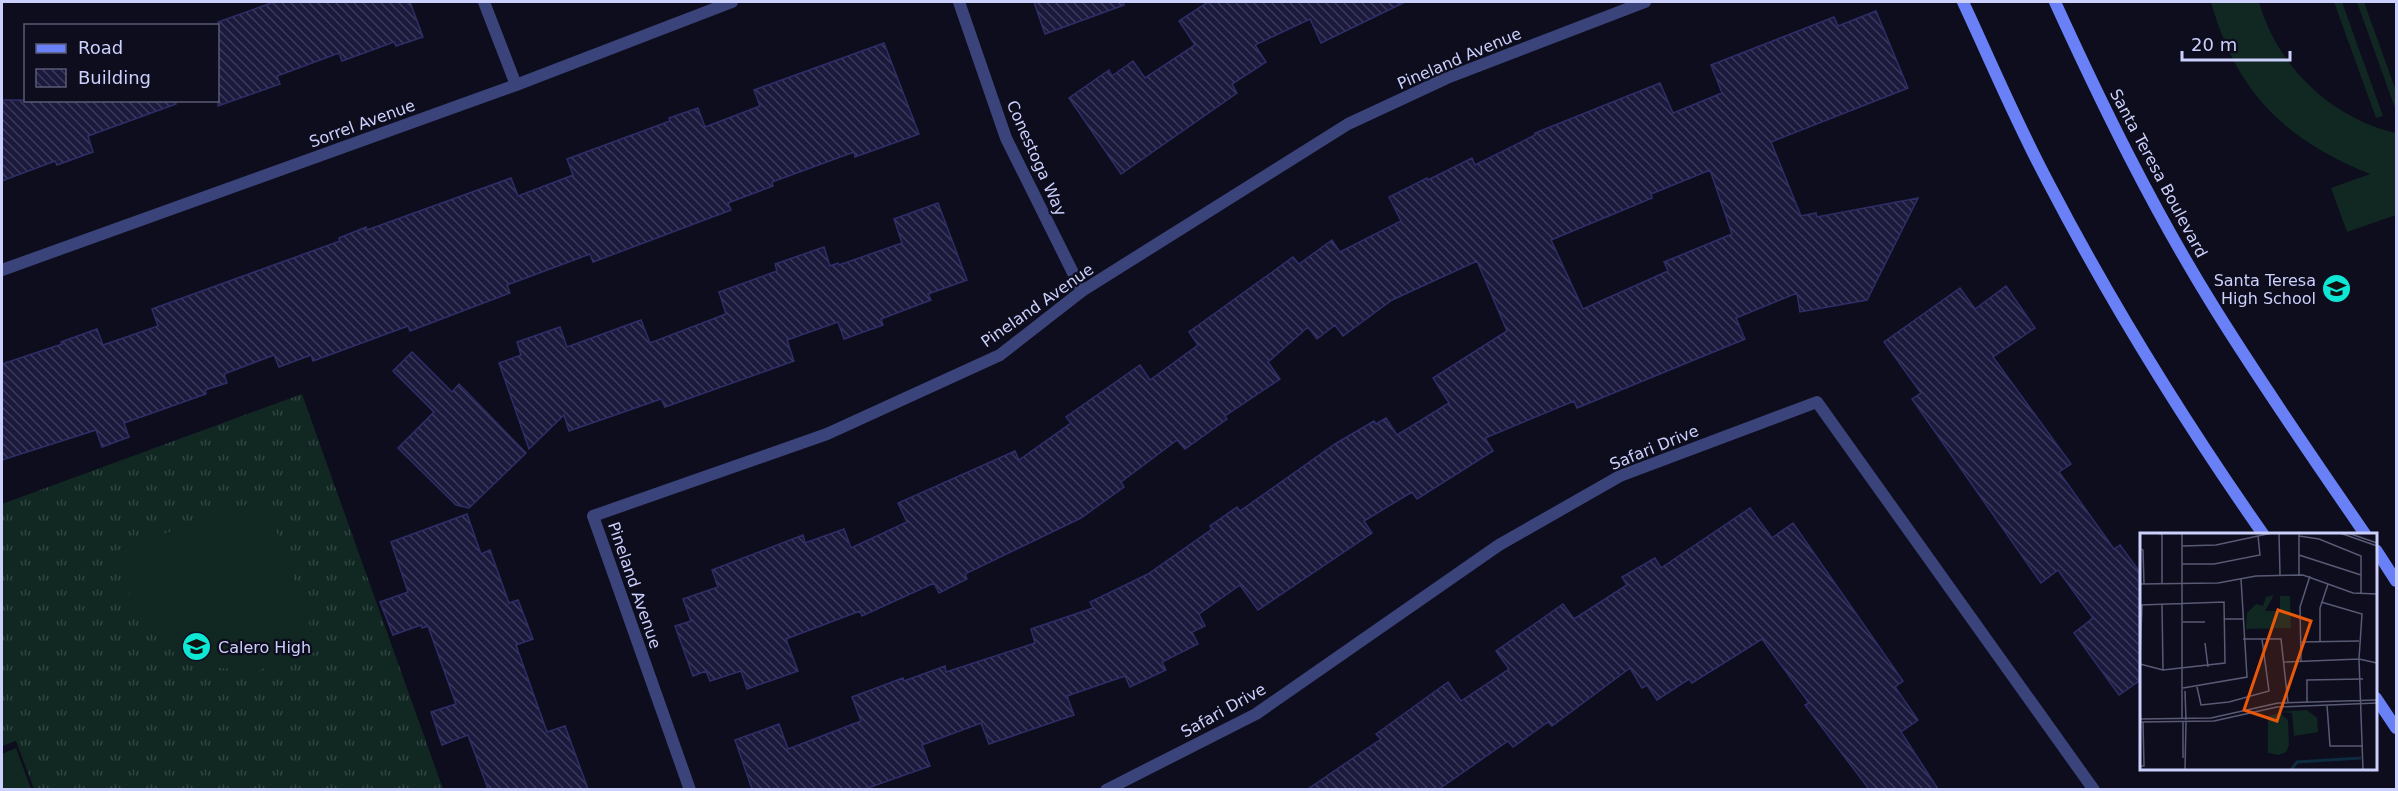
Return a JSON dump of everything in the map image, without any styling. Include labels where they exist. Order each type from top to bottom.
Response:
[{"type":"main road","points":[[1964,2],[2037,160],[2090,262],[2152,367],[2262,533]]},
{"type":"main road","name":"Santa Teresa Boulevard","points":[[2055,2],[2136,170],[2210,302],[2364,533]]},
{"type":"main road","points":[[2377,551],[2397,581]]},
{"type":"main road","points":[[2377,699],[2397,728]]},
{"type":"street","points":[[484,2],[516,85]]},
{"type":"street","name":"Sorrel Avenue","points":[[2,270],[516,85],[732,2]]},
{"type":"street","name":"Conestoga Way","points":[[959,2],[1006,138],[1082,291]]},
{"type":"street","name":"Pineland Avenue","points":[[690,789],[593,516],[827,434],[1000,355],[1082,291],[1348,124],[1447,78],[1645,2]]},
{"type":"street","name":"Safari Drive","points":[[1106,789],[1256,714],[1499,545],[1620,476],[1817,402],[2094,789]]},
{"type":"green space","points":[[2211,2],[2259,2],[2267,25],[2279,47],[2293,68],[2310,86],[2329,102],[2350,115],[2372,126],[2396,133],[2396,215],[2347,232],[2331,188],[2370,174],[2312,145],[2288,128],[2268,109],[2234,62],[2221,34]]},
{"type":"green space","points":[[2334,2],[2342,2],[2383,116],[2376,118]]},
{"type":"green space","points":[[2357,2],[2364,2],[2396,91],[2396,111]]},
{"type":"green space","name":"Calero High","points":[[302,394],[443,789],[34,789],[16,741],[2,746],[2,504]]},
{"type":"green space","points":[[254,502],[268,507],[319,651],[256,671],[188,665],[140,621],[113,552]]},
{"type":"green space","points":[[16,748],[31,789],[2,789],[2,754]]},
{"type":"building","points":[[274,2],[410,2],[423,37],[396,46],[394,42],[342,61],[339,53],[277,76],[280,84],[218,106],[218,22]]},
{"type":"building","points":[[1034,2],[1123,2],[1124,5],[1045,34]]},
{"type":"building","points":[[1208,2],[1405,2],[1321,43],[1310,19],[1255,45],[1266,62],[1232,84],[1237,93],[1121,174],[1069,98],[1109,70],[1112,76],[1133,61],[1145,78],[1195,45],[1179,21]]},
{"type":"building","points":[[1876,11],[1908,88],[1771,142],[1801,216],[1816,213],[1817,217],[1918,198],[1867,300],[1800,312],[1797,293],[1736,318],[1745,339],[1577,408],[1574,401],[1485,438],[1493,451],[1417,499],[1412,492],[1364,521],[1372,533],[1258,610],[1240,585],[1199,614],[1205,626],[1192,632],[1198,644],[1162,662],[1166,670],[1130,687],[1125,676],[1067,696],[1074,715],[989,744],[981,723],[922,745],[930,766],[865,789],[752,789],[735,740],[779,724],[788,749],[861,721],[852,697],[903,678],[904,681],[945,666],[946,672],[1035,643],[1031,629],[1093,608],[1090,602],[1148,574],[1212,529],[1210,526],[1237,507],[1240,511],[1335,444],[1374,421],[1376,424],[1386,418],[1397,435],[1449,403],[1433,378],[1507,331],[1477,261],[1392,300],[1343,336],[1335,325],[1317,339],[1308,327],[1268,362],[1280,379],[1225,416],[1227,419],[1185,449],[1177,440],[1121,482],[1124,487],[1081,518],[965,574],[967,579],[939,593],[934,583],[862,616],[860,611],[786,639],[798,671],[747,689],[741,671],[710,681],[706,671],[693,676],[675,626],[691,621],[683,599],[718,587],[712,570],[803,535],[805,543],[844,529],[851,548],[907,522],[898,503],[1015,451],[1019,460],[1071,423],[1066,417],[1140,365],[1150,380],[1198,345],[1189,332],[1293,257],[1299,264],[1332,240],[1340,252],[1401,221],[1389,197],[1427,178],[1428,180],[1472,158],[1475,165],[1535,133],[1660,83],[1673,113],[1722,93],[1711,65],[1834,17],[1838,26]],"holes":[[[1710,170],[1732,234],[1664,262],[1668,271],[1583,309],[1551,240],[1652,198],[1651,194]]]},
{"type":"building","points":[[884,43],[919,134],[855,157],[854,152],[772,182],[773,186],[728,203],[731,210],[593,262],[590,254],[507,285],[510,293],[410,331],[408,326],[313,361],[311,355],[279,367],[274,355],[224,374],[227,383],[205,390],[206,394],[124,423],[129,437],[102,447],[96,430],[2,460],[2,364],[62,344],[61,342],[97,329],[103,345],[158,326],[152,309],[340,241],[339,238],[366,227],[367,230],[511,178],[518,196],[573,175],[567,159],[670,121],[669,118],[698,108],[705,127],[760,106],[754,90]]},
{"type":"building","points":[[2,100],[176,102],[176,104],[88,136],[93,152],[57,165],[55,161],[2,181]]},
{"type":"building","points":[[938,203],[967,280],[928,294],[931,300],[881,319],[883,325],[844,339],[838,322],[787,340],[794,361],[665,407],[661,399],[569,431],[564,415],[529,449],[499,363],[521,355],[517,342],[560,327],[567,347],[641,320],[650,343],[726,314],[719,292],[777,271],[775,264],[824,247],[830,266],[838,263],[839,265],[902,243],[894,219]]},
{"type":"building","points":[[2006,286],[2035,328],[1993,357],[2071,464],[2059,472],[2114,549],[2120,545],[2140,572],[2140,680],[2119,695],[2074,633],[2093,618],[2058,570],[2041,583],[1912,399],[1921,393],[1884,342],[1960,288],[1975,309]]},
{"type":"building","points":[[412,352],[452,392],[459,384],[526,453],[469,508],[456,505],[398,448],[434,412],[393,371]]},
{"type":"building","points":[[1750,508],[1772,538],[1793,523],[1903,681],[1895,687],[1918,720],[1901,732],[1938,789],[1869,789],[1805,705],[1809,703],[1762,639],[1692,683],[1689,679],[1657,700],[1647,685],[1642,688],[1630,668],[1552,726],[1548,722],[1513,747],[1508,741],[1439,789],[1308,789],[1381,739],[1376,734],[1448,682],[1461,701],[1509,669],[1496,651],[1563,604],[1574,619],[1627,585],[1622,577],[1655,558],[1661,568]]},
{"type":"building","points":[[467,514],[481,554],[490,550],[509,603],[518,600],[533,639],[516,645],[547,732],[565,726],[588,789],[488,789],[468,735],[442,745],[431,712],[456,704],[428,626],[422,628],[421,625],[393,635],[380,602],[408,592],[391,542]]},
{"type":"place","name":"Santa Teresa High School","points":[[2337,289]]},
{"type":"place","name":"Calero High","points":[[197,647]]}]
